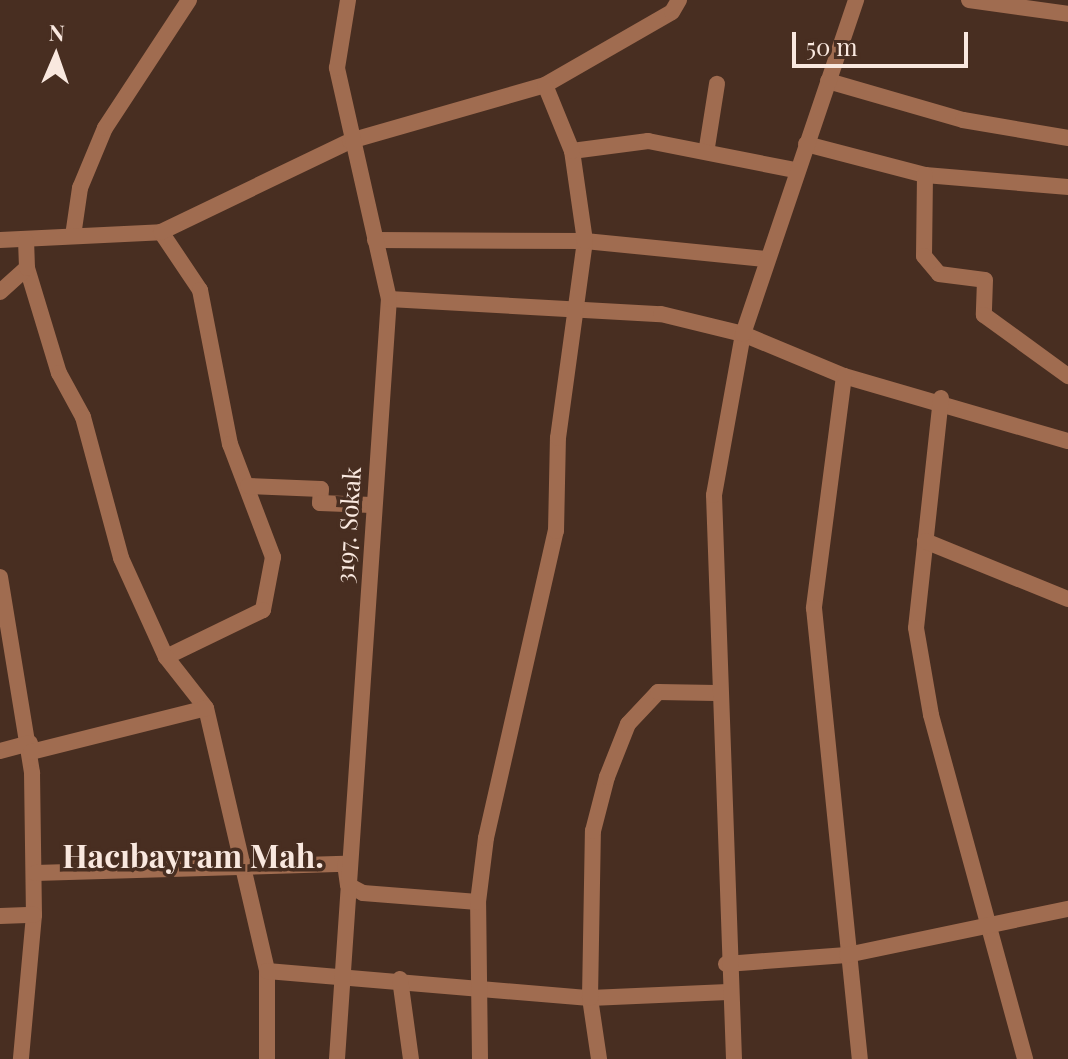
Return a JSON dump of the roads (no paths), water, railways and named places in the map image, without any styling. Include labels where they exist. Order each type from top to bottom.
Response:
[{"type":"street","points":[[73,236],[80,188],[105,128],[189,0]]},
{"type":"street","name":"3197. Sokak","points":[[337,1059],[345,864],[372,505],[388,385],[389,299],[350,141],[337,68],[348,0]]},
{"type":"street","points":[[0,240],[161,232],[350,141],[545,85],[672,12],[679,0]]},
{"type":"street","points":[[734,1059],[726,964],[716,693],[714,495],[743,334],[794,170],[856,0]]},
{"type":"street","points":[[969,0],[1068,14]]},
{"type":"street","points":[[828,81],[963,120],[1068,138]]},
{"type":"street","points":[[707,147],[717,84]]},
{"type":"street","points":[[480,1059],[478,902],[497,769],[556,531],[574,307],[585,241],[572,151],[545,85]]},
{"type":"street","points":[[572,151],[648,141],[707,147],[794,170]]},
{"type":"street","points":[[806,144],[925,175],[1068,187]]},
{"type":"street","points":[[925,175],[924,256],[939,274],[985,280],[984,315],[1068,376]]},
{"type":"street","points":[[161,232],[200,290],[230,444],[273,557],[263,610],[166,657]]},
{"type":"street","points":[[375,240],[585,241],[766,259]]},
{"type":"street","points":[[26,241],[27,268],[59,373],[83,417],[121,558],[166,657],[206,708],[246,863],[267,971],[267,1059]]},
{"type":"street","points":[[0,292],[27,268]]},
{"type":"street","points":[[389,299],[661,314],[743,334],[844,376],[941,398],[1068,441]]},
{"type":"street","points":[[844,376],[814,608],[860,1059]]},
{"type":"street","points":[[941,398],[916,628],[986,924],[1025,1059]]},
{"type":"street","points":[[248,486],[321,489],[320,503],[372,505]]},
{"type":"street","points":[[925,541],[1068,599]]},
{"type":"street","points":[[0,577],[30,748],[34,915],[21,1059]]},
{"type":"street","points":[[599,1059],[590,998],[593,831],[628,724],[658,692],[716,693]]},
{"type":"street","points":[[0,751],[30,748],[206,708]]},
{"type":"street","points":[[35,873],[246,863],[345,864],[348,885],[363,893],[478,902]]},
{"type":"street","points":[[726,964],[847,955],[1068,909]]},
{"type":"street","points":[[0,916],[34,915]]},
{"type":"street","points":[[267,971],[477,984],[590,998],[728,992]]},
{"type":"street","points":[[400,979],[411,1059]]},
{"type":"district","name":"Hacıbayram Mah.","points":[[193,855]]}]
